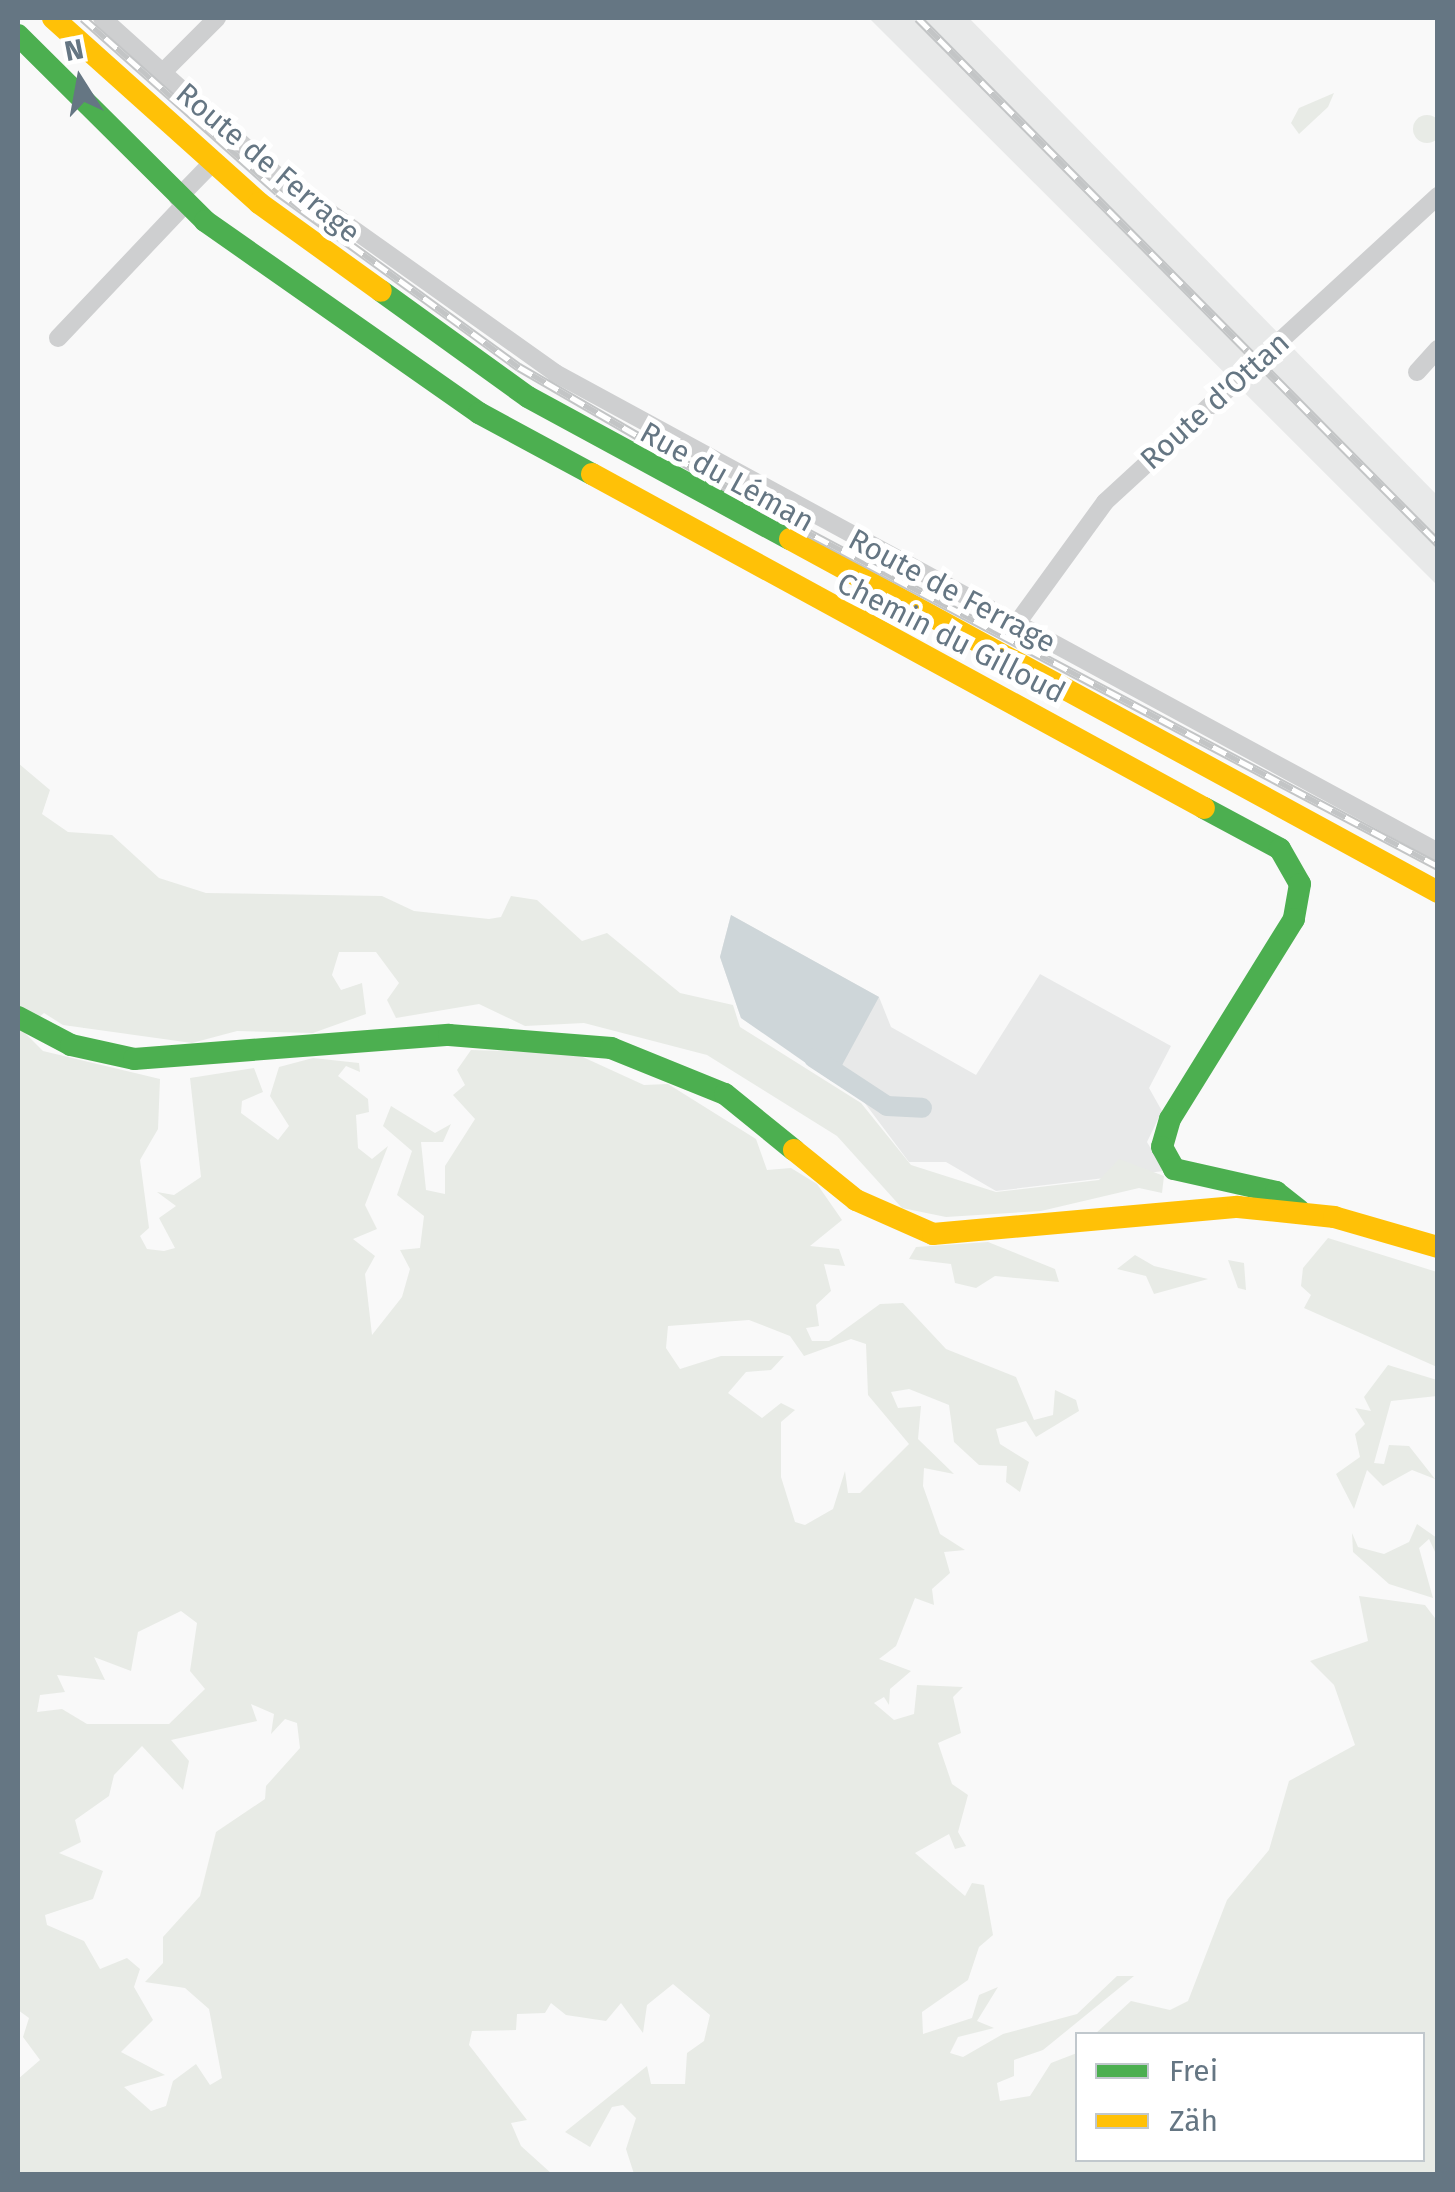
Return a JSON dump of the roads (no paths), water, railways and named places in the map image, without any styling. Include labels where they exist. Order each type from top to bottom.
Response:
[{"type":"street","name":"Rue du Léman","points":[[53,18],[212,164],[528,397],[1438,892]]},
{"type":"street","name":"Route de Ferrage","points":[[102,18],[393,266],[555,373],[1438,852]]},
{"type":"street","points":[[162,73],[217,18]]},
{"type":"street","name":"Chemin du Gilloud","points":[[18,35],[182,201],[415,370],[602,488],[1280,849],[1300,884],[1294,919],[1170,1118],[1162,1147],[1174,1169],[1284,1195],[1299,1210]]},
{"type":"street","points":[[58,338],[212,164]]},
{"type":"street","name":"Route d'Ottan","points":[[1016,626],[1105,502],[1438,196]]},
{"type":"street","points":[[1416,372],[1438,349]]},
{"type":"street","points":[[18,1017],[71,1045],[134,1059],[436,1036],[611,1048],[724,1094],[856,1200],[934,1234],[1206,1207],[1299,1210],[1438,1247]]},
{"type":"waterway","points":[[814,1058],[887,1106],[922,1108]]},
{"type":"railway","points":[[83,18],[278,192],[519,367],[762,508],[1438,866]]},
{"type":"railway","points":[[918,18],[1438,543]]}]
